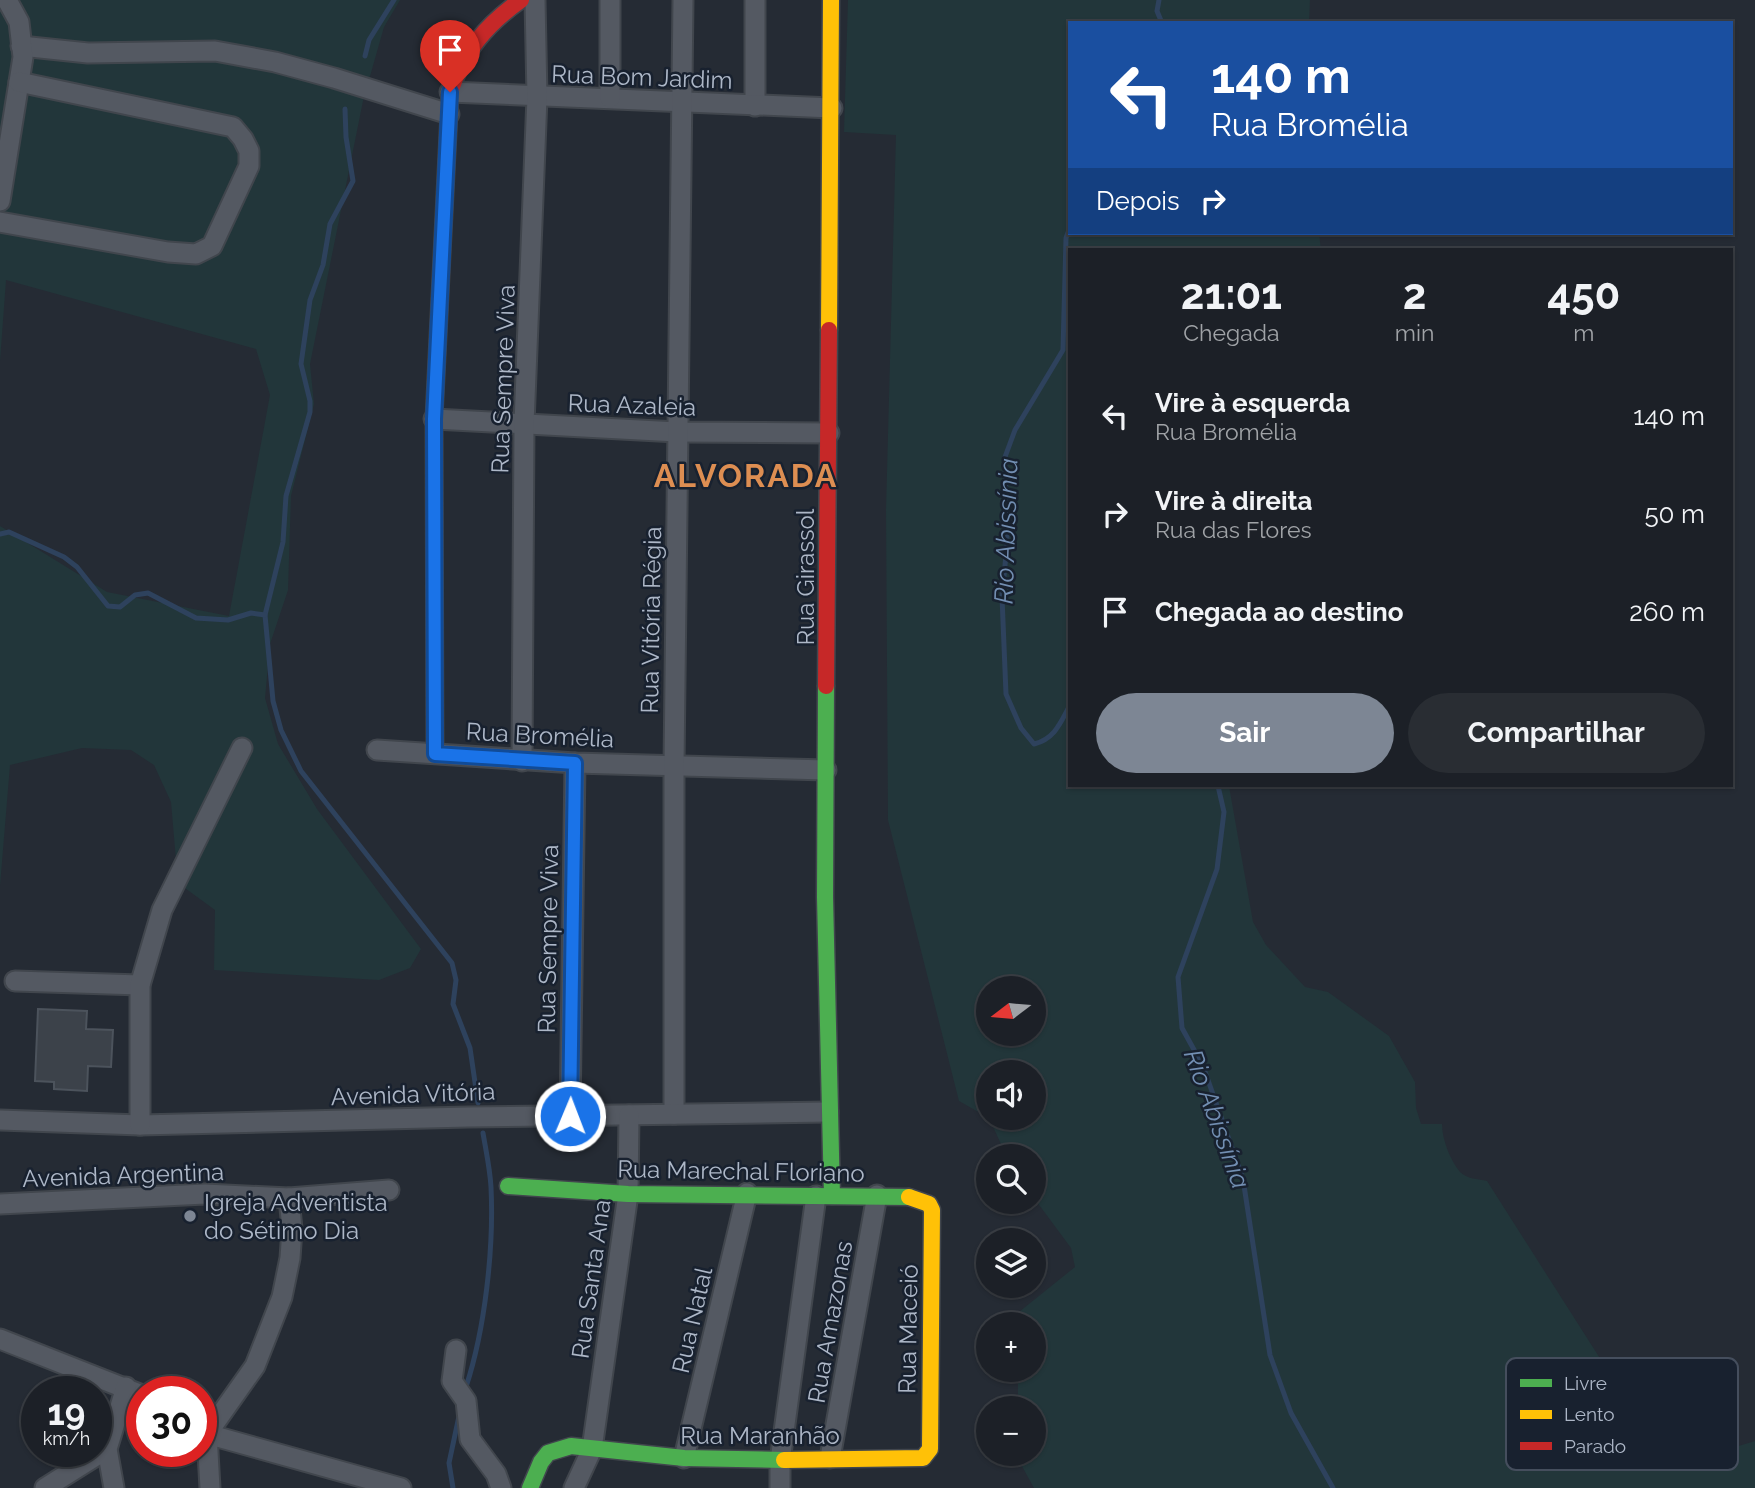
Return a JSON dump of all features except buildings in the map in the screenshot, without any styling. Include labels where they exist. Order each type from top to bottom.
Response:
[{"type":"street","points":[[0,201],[22,46],[19,22],[7,0]]},
{"type":"street","points":[[435,754],[434,419],[450,92],[465,54],[486,29],[521,0]]},
{"type":"street","name":"Rua Sempre Viva","points":[[522,761],[524,424],[537,97],[535,0]]},
{"type":"street","points":[[610,0],[610,98]]},
{"type":"street","name":"Rua Vitória Régia","points":[[674,1114],[674,766],[684,103],[683,0]]},
{"type":"street","points":[[755,0],[755,106]]},
{"type":"street","name":"Rua Girassol","points":[[824,1196],[828,1112],[826,771],[831,0]]},
{"type":"street","points":[[22,46],[88,53],[215,51],[275,62],[449,114]]},
{"type":"street","points":[[0,222],[168,252],[196,254],[212,246],[249,166],[249,151],[233,127],[19,82]]},
{"type":"street","name":"Rua Bom Jardim","points":[[450,92],[832,108]]},
{"type":"street","name":"Rua Azaleia","points":[[434,419],[677,432],[829,433]]},
{"type":"street","points":[[140,1125],[140,985],[162,910],[242,748]]},
{"type":"street","name":"Rua Bromélia","points":[[377,750],[522,761],[826,771]]},
{"type":"street","name":"Rua Sempre Viva","points":[[570,1116],[575,763]]},
{"type":"street","points":[[15,981],[140,985]]},
{"type":"street","name":"Avenida Vitória","points":[[0,1120],[140,1125],[828,1112]]},
{"type":"street","name":"Rua Santa Ana","points":[[574,1488],[592,1449],[628,1194],[629,1115]]},
{"type":"street","name":"Rua Marechal Floriano","points":[[508,1186],[628,1194],[877,1195],[915,1197],[929,1204]]},
{"type":"street","name":"Avenida Argentina","points":[[0,1204],[205,1194],[289,1198],[389,1191]]},
{"type":"street","name":"Rua Natal","points":[[684,1458],[747,1193]]},
{"type":"street","name":"Rua Amazonas","points":[[830,1458],[877,1195]]},
{"type":"street","points":[[780,1488],[780,1461],[824,1196]]},
{"type":"street","points":[[217,1414],[255,1366],[282,1297],[292,1239],[289,1198]]},
{"type":"street","name":"Rua Maceió","points":[[927,1455],[930,1449],[932,1224],[929,1204]]},
{"type":"street","points":[[0,1339],[126,1388]]},
{"type":"street","points":[[456,1350],[452,1381],[466,1401],[470,1439],[496,1474],[501,1488]]},
{"type":"street","points":[[112,1438],[126,1408]]},
{"type":"street","points":[[217,1435],[401,1488]]},
{"type":"street","name":"Rua Maranhão","points":[[530,1488],[541,1462],[548,1453],[571,1446],[684,1458],[780,1461],[830,1458],[917,1459],[927,1455]]},
{"type":"street","points":[[45,1488],[78,1467]]},
{"type":"street","points":[[110,1467],[114,1488]]},
{"type":"street","points":[[208,1467],[210,1488]]},
{"type":"green space","points":[[0,0],[400,0],[384,27],[363,101],[310,364],[314,404],[291,496],[288,590],[270,644],[265,698],[278,744],[317,809],[421,949],[410,968],[379,980],[214,970],[215,910],[178,883],[171,802],[154,765],[131,750],[82,748],[10,765],[0,886],[0,526],[107,592],[229,616],[270,395],[256,349],[6,280],[0,361]]},
{"type":"green space","points":[[848,0],[1310,0],[1309,21],[1068,21],[1068,235],[1319,235],[1321,248],[1068,248],[1068,787],[1229,787],[1253,922],[1266,945],[1305,987],[1328,992],[1389,1036],[1415,1082],[1416,1108],[1421,1124],[1442,1124],[1447,1149],[1460,1172],[1487,1181],[1600,1358],[1506,1358],[1506,1470],[1738,1470],[1738,1446],[1755,1441],[1755,1488],[1034,1488],[1022,1466],[1046,1466],[1046,1396],[1018,1396],[1018,1382],[1046,1382],[1046,1312],[1019,1312],[1036,1298],[1046,1298],[1046,1290],[1075,1267],[1071,1248],[1046,1214],[1046,1144],[1001,1144],[995,1130],[1046,1130],[1046,1060],[976,1060],[976,1111],[959,1101],[888,820],[886,510],[896,135],[844,132]]},
{"type":"waterway","points":[[365,56],[369,40],[394,0]]},
{"type":"waterway","name":"Rio Abissínia","points":[[1159,0],[1157,11],[1161,21]]},
{"type":"waterway","points":[[345,109],[353,181],[330,224],[323,265],[310,300],[301,364],[310,412],[286,496],[283,542],[265,615],[273,701],[281,730],[301,771],[452,963],[456,980],[453,1004],[470,1048],[478,1103]]},
{"type":"waterway","name":"Rio Abissínia","points":[[1068,233],[1063,350],[1015,430],[1005,457],[1007,544],[1002,597],[1006,694],[1021,728],[1034,744],[1041,742],[1056,730],[1068,709]]},
{"type":"waterway","points":[[0,534],[9,532],[64,557],[77,567],[108,606],[120,607],[135,595],[148,593],[196,618],[228,620],[251,613],[265,615]]},
{"type":"waterway","name":"Rio Abissínia","points":[[1218,787],[1224,812],[1217,869],[1178,977],[1182,1028],[1203,1066],[1243,1179],[1270,1355],[1291,1413],[1333,1488]]},
{"type":"waterway","points":[[466,1387],[483,1314],[489,1262],[491,1187],[483,1133]]},
{"type":"waterway","points":[[453,1488],[449,1463],[459,1416]]},
{"type":"traffic: fast","points":[[826,686],[825,897],[832,1196]]},
{"type":"traffic: fast","points":[[508,1186],[628,1194],[909,1197]]},
{"type":"traffic: fast","points":[[530,1488],[541,1462],[548,1453],[571,1446],[684,1458],[784,1460]]},
{"type":"traffic: slow","points":[[829,330],[831,0]]},
{"type":"traffic: slow","points":[[434,418],[435,753]]},
{"type":"traffic: slow","points":[[784,1460],[923,1458],[930,1449],[932,1210],[929,1204],[909,1197]]},
{"type":"traffic: jam","points":[[434,418],[450,92],[462,64],[478,40],[497,19],[521,0]]},
{"type":"traffic: jam","points":[[826,686],[829,330]]},
{"type":"place","name":"Igreja Adventista do Sétimo Dia","points":[[190,1216]]},
{"type":"district","name":"ALVORADA","points":[[746,475]]},
{"type":"route","points":[[450,92],[434,419],[435,754],[575,763],[570,1116]]}]
